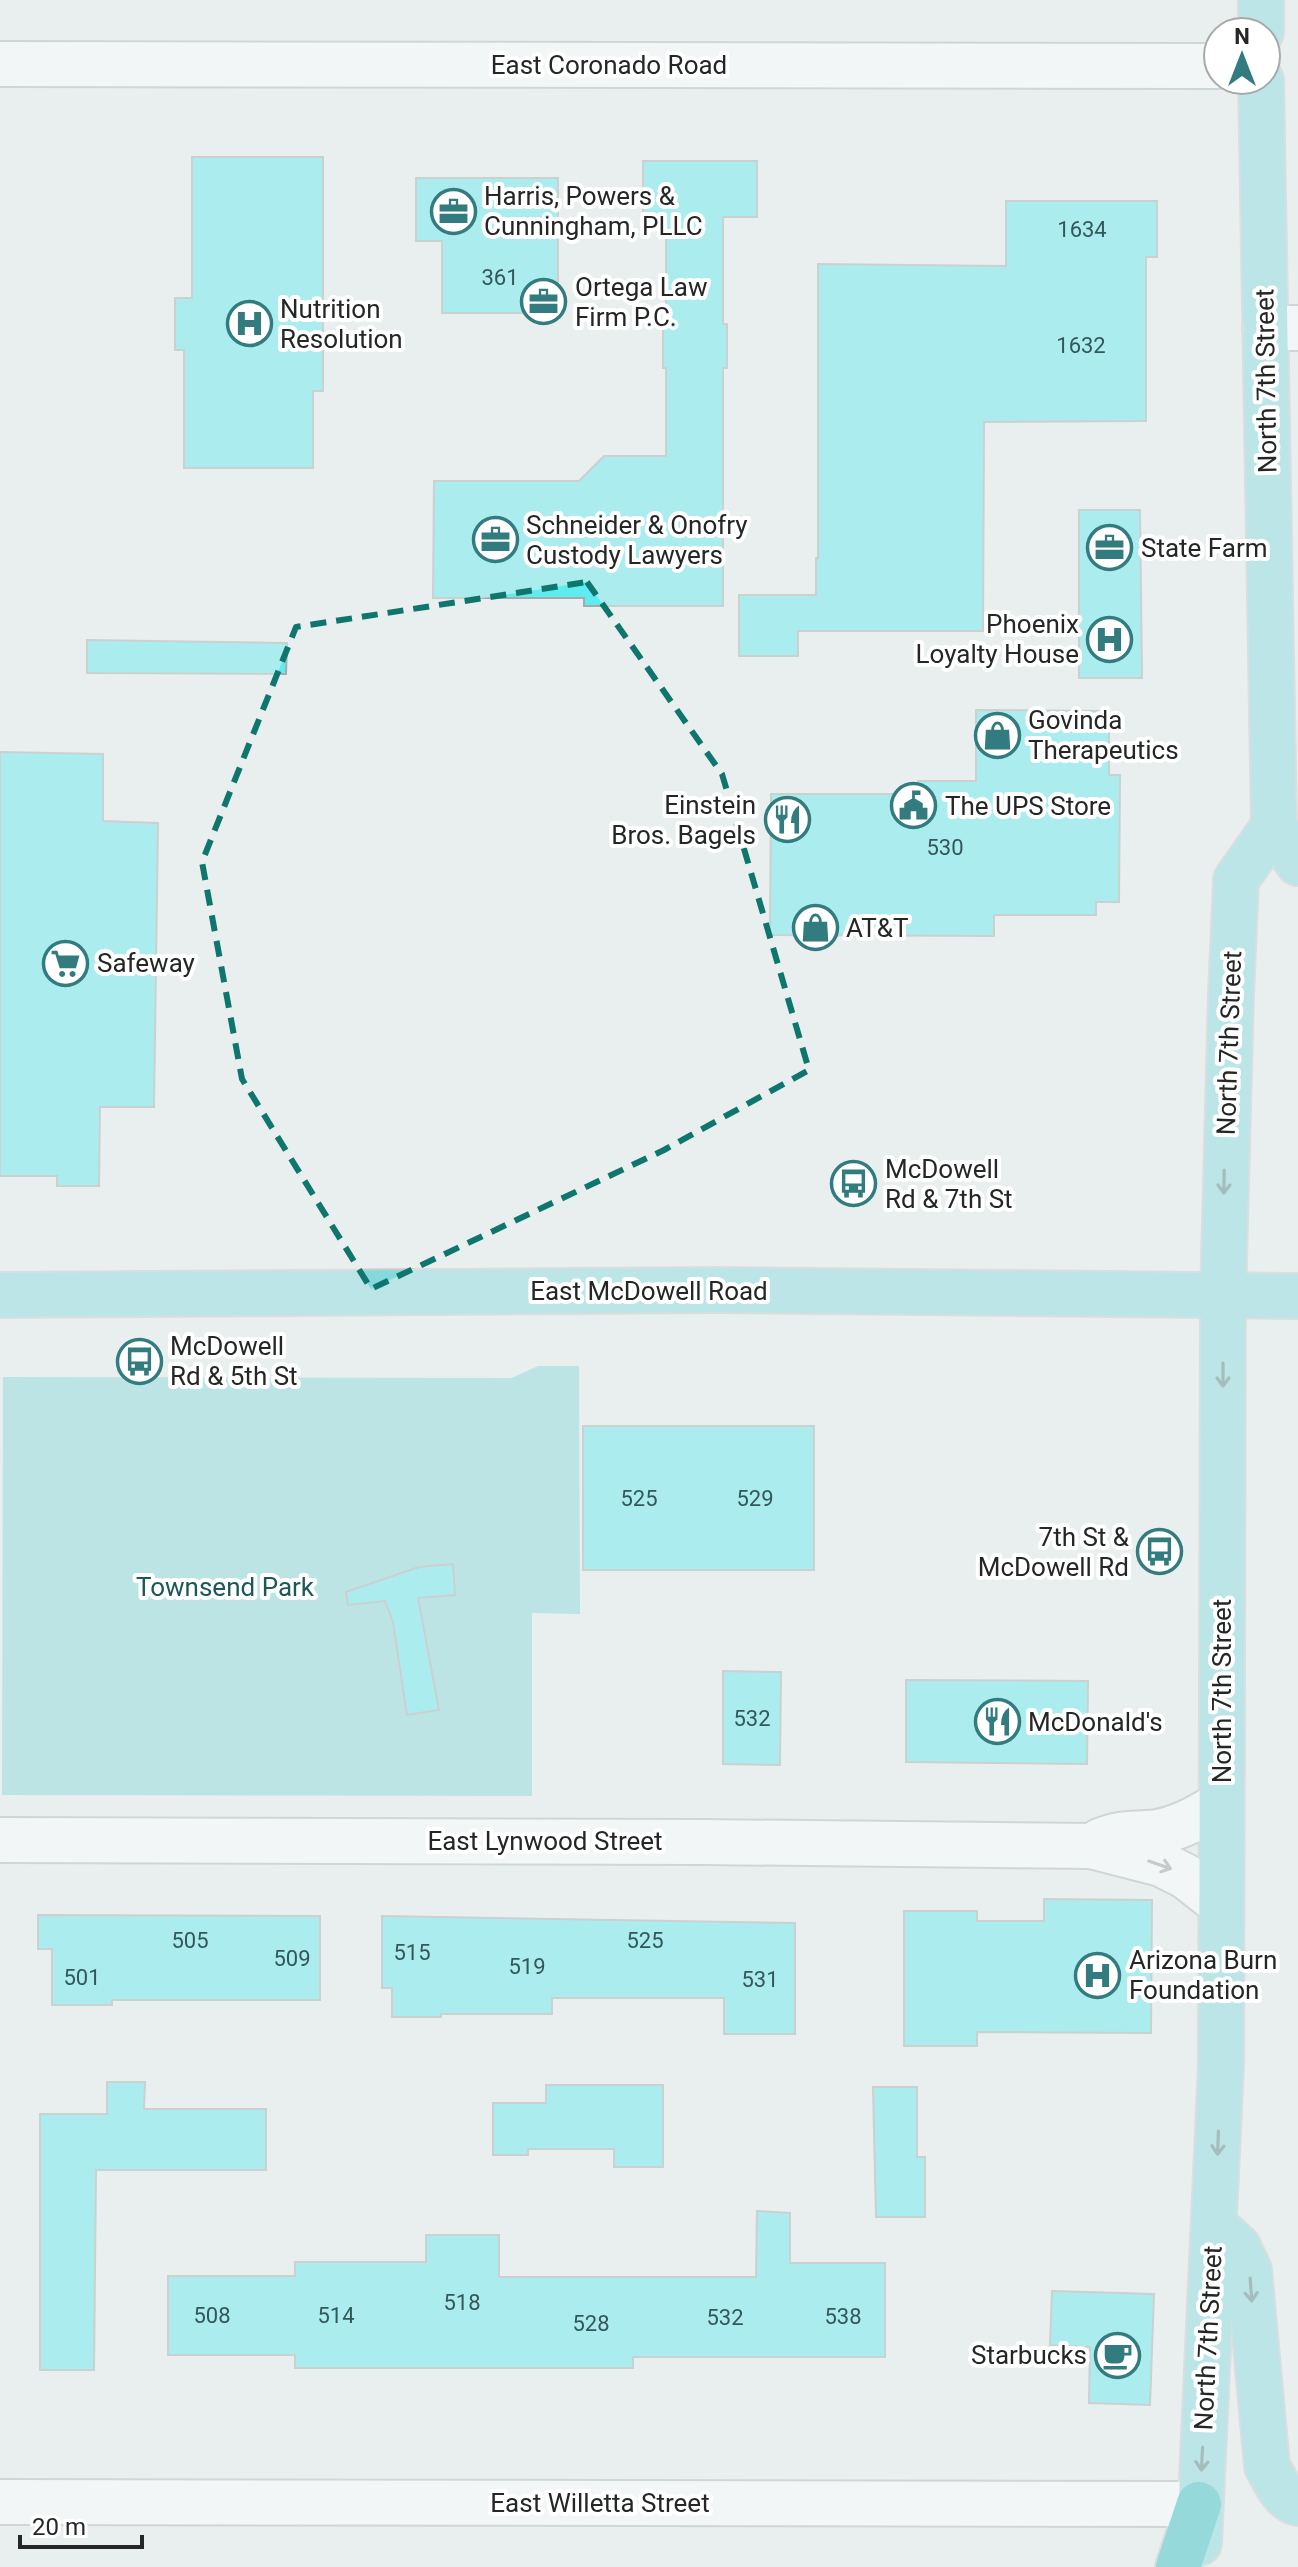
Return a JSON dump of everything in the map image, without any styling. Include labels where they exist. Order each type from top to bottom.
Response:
[{"type":"highway","points":[[1178,2567],[1199,2504]]},
{"type":"main road","name":"North 7th Street","points":[[1198,2567],[1221,2065],[1223,1297],[1236,880],[1274,826],[1282,328],[1262,96]]},
{"type":"main road","points":[[1274,826],[1298,863]]},
{"type":"main road","name":"East McDowell Road","points":[[0,1295],[719,1290],[1298,1296]]},
{"type":"main road","points":[[1214,2225],[1238,2247],[1249,2270],[1267,2466],[1278,2487],[1291,2501],[1298,2503]]},
{"type":"street","name":"East Coronado Road","points":[[0,64],[1202,66]]},
{"type":"street","name":"East Lynwood Street","points":[[1091,1846],[1118,1833],[1156,1832],[1180,1827],[1221,1804]]},
{"type":"street","name":"East Lynwood Street","points":[[0,1840],[1091,1846],[1161,1864],[1185,1876],[1221,1904]]},
{"type":"street","name":"East Willetta Street","points":[[0,2502],[1199,2504]]},
{"type":"highlighted area","points":[[587,582],[722,774],[809,1070],[664,1150],[371,1289],[242,1079],[202,862],[296,627]]},
{"type":"green space","name":"Townsend Park","points":[[538,1366],[579,1366],[580,1614],[532,1613],[532,1796],[2,1795],[3,1377],[512,1378]]},
{"type":"building","name":"Nutrition Resolution","points":[[192,157],[323,157],[323,391],[313,391],[313,468],[184,468],[184,350],[175,350],[175,298],[192,298]]},
{"type":"building","points":[[643,161],[757,161],[757,217],[723,217],[723,324],[727,324],[727,368],[723,368],[723,606],[584,606],[584,598],[433,598],[434,481],[579,481],[604,456],[666,456],[663,324],[666,324],[666,217],[643,217]]},
{"type":"building","points":[[416,178],[558,178],[558,313],[442,313],[442,241],[416,241]]},
{"type":"building","points":[[1006,201],[1157,201],[1157,257],[1146,257],[1146,421],[984,422],[983,631],[798,631],[798,656],[739,656],[739,595],[816,595],[818,264],[1006,266]]},
{"type":"building","points":[[1079,510],[1140,510],[1142,678],[1079,678]]},
{"type":"building","points":[[87,640],[287,643],[286,674],[87,673]]},
{"type":"building","points":[[976,710],[1109,711],[1109,775],[1120,775],[1119,902],[1096,902],[1096,915],[994,915],[994,936],[770,935],[771,794],[918,794],[918,781],[976,781]]},
{"type":"building","name":"Safeway","points":[[0,752],[103,754],[103,821],[158,823],[154,1107],[100,1107],[99,1186],[57,1186],[57,1176],[0,1176]]},
{"type":"building","points":[[583,1426],[814,1426],[814,1570],[583,1570]]},
{"type":"building","points":[[453,1564],[455,1595],[418,1598],[439,1710],[407,1715],[393,1622],[385,1601],[348,1605],[346,1592],[419,1567]]},
{"type":"building","points":[[723,1671],[781,1672],[780,1765],[723,1764]]},
{"type":"building","name":"McDonald's","points":[[906,1680],[1088,1681],[1087,1764],[906,1762]]},
{"type":"building","points":[[1044,1899],[1152,1900],[1151,2033],[977,2032],[977,2046],[904,2046],[904,1911],[977,1911],[977,1921],[1044,1921]]},
{"type":"building","points":[[38,1915],[320,1916],[320,2000],[112,2000],[112,2005],[52,2005],[52,1949],[38,1949]]},
{"type":"building","points":[[382,1916],[795,1923],[795,2034],[724,2034],[724,1998],[552,1998],[552,2014],[392,2017],[392,1988],[382,1988]]},
{"type":"building","points":[[107,2082],[145,2082],[144,2109],[266,2109],[266,2170],[96,2170],[94,2370],[40,2370],[40,2114],[107,2114]]},
{"type":"building","points":[[546,2085],[663,2085],[663,2167],[614,2167],[614,2149],[528,2149],[528,2155],[493,2155],[493,2103],[546,2103]]},
{"type":"building","points":[[873,2087],[917,2087],[917,2157],[925,2157],[925,2217],[876,2217]]},
{"type":"building","points":[[757,2211],[790,2213],[790,2263],[885,2263],[885,2357],[633,2357],[633,2368],[295,2368],[295,2355],[168,2355],[168,2276],[295,2276],[295,2262],[426,2262],[426,2235],[499,2235],[499,2277],[756,2277]]},
{"type":"building","name":"Starbucks","points":[[1052,2291],[1154,2294],[1150,2405],[1089,2403],[1090,2347],[1050,2345]]},
{"type":"place","name":"Harris, Powers & Cunningham, PLLC","points":[[453,211]]},
{"type":"place","name":"Ortega Law Firm P.C.","points":[[544,302]]},
{"type":"place","name":"Nutrition Resolution","points":[[249,324]]},
{"type":"place","name":"Schneider & Onofry Custody Lawyers","points":[[495,540]]},
{"type":"place","name":"State Farm","points":[[1110,548]]},
{"type":"place","name":"Phoenix Loyalty House","points":[[1110,639]]},
{"type":"place","name":"Govinda Therapeutics","points":[[997,735]]},
{"type":"place","name":"The UPS Store","points":[[914,806]]},
{"type":"place","name":"Einstein Bros. Bagels","points":[[787,820]]},
{"type":"place","name":"AT&T","points":[[815,928]]},
{"type":"place","name":"Safeway","points":[[66,963]]},
{"type":"place","name":"McDowell Rd & 7th St","points":[[854,1184]]},
{"type":"place","name":"McDowell Rd & 5th St","points":[[139,1361]]},
{"type":"place","name":"7th St & McDowell Rd","points":[[1160,1552]]},
{"type":"place","name":"McDonald's","points":[[997,1722]]},
{"type":"place","name":"Arizona Burn Foundation","points":[[1098,1975]]},
{"type":"place","name":"Starbucks","points":[[1118,2355]]}]
